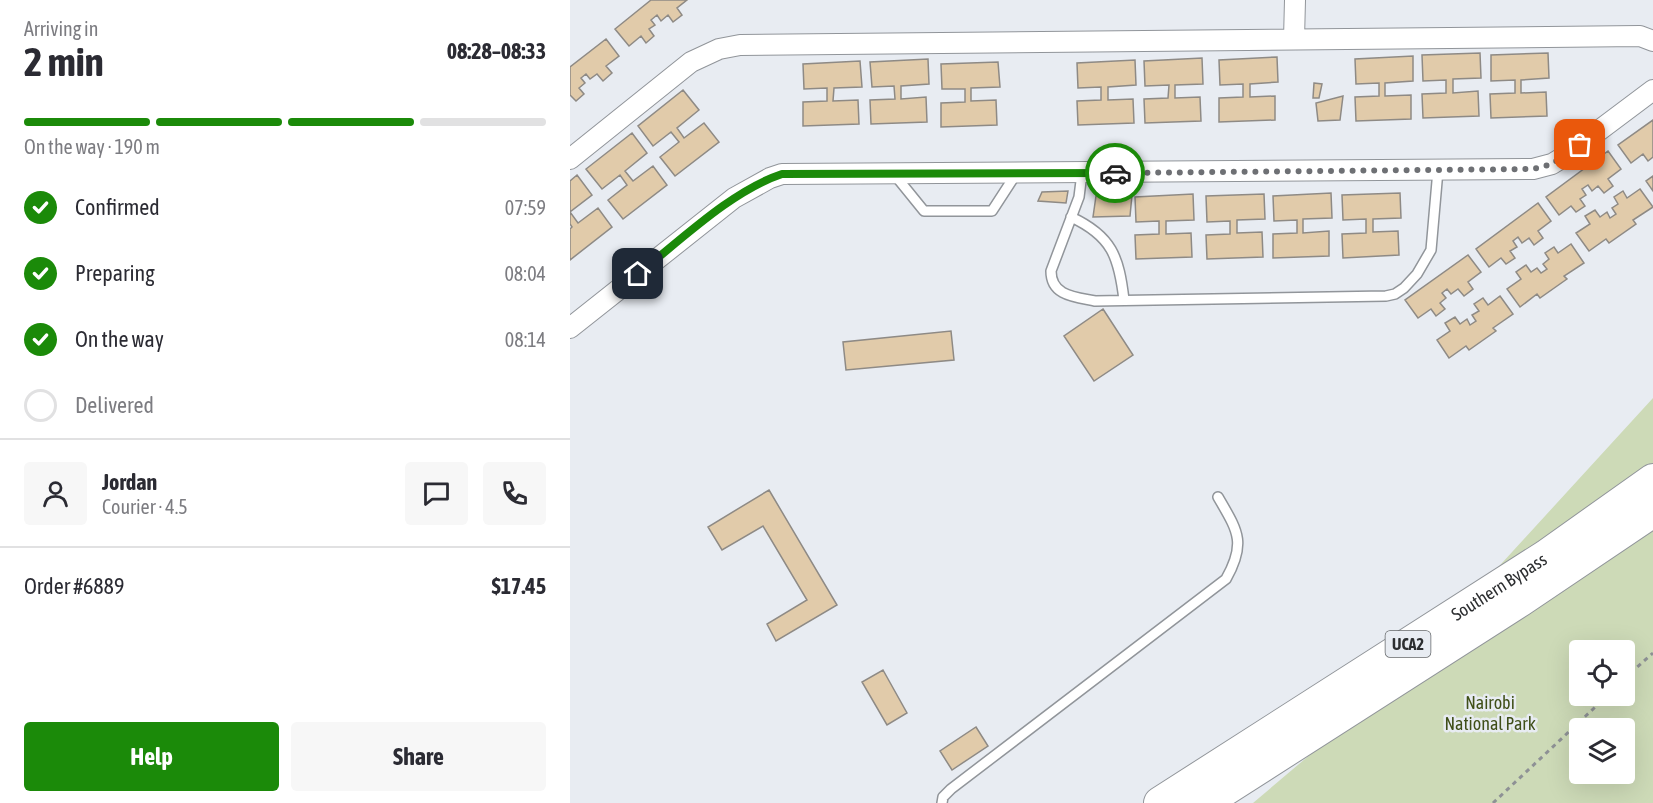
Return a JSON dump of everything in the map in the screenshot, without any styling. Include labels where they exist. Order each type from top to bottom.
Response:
[{"type":"highway","name":"Southern Bypass","points":[[1160,803],[1546,556],[1653,480]]},
{"type":"highway","name":"Southern Bypass","points":[[1204,803],[1521,600],[1653,511]]},
{"type":"street","points":[[1294,0],[1294,39]]},
{"type":"street","points":[[570,159],[691,62],[719,49],[740,45],[1641,36],[1653,41]]},
{"type":"street","points":[[570,328],[722,207],[770,178],[795,173],[1016,174],[1533,169],[1552,164],[1653,90]]},
{"type":"lane","points":[[1082,173],[1079,196],[1051,271],[1055,286],[1064,294],[1095,301],[1395,294],[1417,274],[1431,250],[1438,170]]},
{"type":"lane","points":[[892,173],[924,211],[992,211],[1016,174]]},
{"type":"lane","points":[[1071,217],[1091,226],[1111,249],[1121,277],[1124,300]]},
{"type":"lane","points":[[942,803],[951,789],[1226,579],[1236,557],[1237,531],[1218,497]]},
{"type":"path","points":[[1635,669],[1653,653]]},
{"type":"path","points":[[1493,803],[1596,706]]},
{"type":"green space","name":"Nairobi National Park","points":[[1653,398],[1653,803],[1253,803],[1384,692]]},
{"type":"building","points":[[651,0],[687,0],[677,8],[682,15],[673,22],[668,15],[661,21],[657,15],[651,20],[655,25],[649,29],[654,36],[646,43],[641,36],[629,46],[615,29]]},
{"type":"building","points":[[606,39],[619,56],[606,66],[612,73],[603,81],[597,74],[590,79],[586,74],[581,78],[585,83],[579,88],[584,94],[576,101],[570,95],[570,67]]},
{"type":"building","points":[[1480,53],[1481,78],[1453,79],[1453,93],[1478,91],[1479,116],[1423,118],[1422,94],[1446,93],[1446,80],[1423,81],[1422,55]]},
{"type":"building","points":[[1548,53],[1549,78],[1521,80],[1521,93],[1546,92],[1547,116],[1491,118],[1490,94],[1515,93],[1515,80],[1491,81],[1491,55]]},
{"type":"building","points":[[1413,56],[1413,81],[1385,83],[1385,96],[1411,95],[1411,119],[1356,121],[1355,97],[1379,96],[1379,83],[1356,84],[1355,59]]},
{"type":"building","points":[[1277,57],[1278,82],[1250,84],[1250,97],[1275,96],[1275,120],[1219,122],[1219,98],[1243,97],[1243,84],[1220,85],[1219,60]]},
{"type":"building","points":[[1202,58],[1203,84],[1175,85],[1175,98],[1200,97],[1201,121],[1145,123],[1144,99],[1168,98],[1169,85],[1145,86],[1144,61]]},
{"type":"building","points":[[928,59],[929,84],[901,86],[901,99],[926,97],[927,122],[871,124],[870,100],[895,99],[894,86],[872,87],[870,62]]},
{"type":"building","points":[[1135,60],[1136,85],[1108,87],[1108,100],[1133,99],[1134,123],[1078,125],[1077,101],[1101,100],[1101,87],[1078,88],[1077,63]]},
{"type":"building","points":[[860,61],[862,87],[834,88],[833,101],[858,100],[859,124],[803,126],[803,102],[827,101],[827,88],[804,89],[803,64]]},
{"type":"building","points":[[998,62],[1000,87],[971,88],[971,101],[996,100],[997,125],[941,127],[941,103],[965,102],[965,89],[942,89],[941,64]]},
{"type":"building","points":[[1314,83],[1322,84],[1319,98],[1313,98]]},
{"type":"building","points":[[683,90],[699,110],[677,128],[684,138],[704,123],[719,142],[675,176],[660,157],[679,142],[671,132],[653,146],[638,126]]},
{"type":"building","points":[[1343,96],[1340,120],[1318,121],[1316,103]]},
{"type":"building","points":[[1653,120],[1653,157],[1648,161],[1643,154],[1631,163],[1618,145]]},
{"type":"building","points":[[632,133],[647,153],[625,171],[633,181],[653,166],[667,185],[623,219],[608,200],[627,185],[620,175],[602,189],[586,169]]},
{"type":"building","points":[[1608,151],[1621,169],[1608,179],[1613,186],[1604,193],[1598,186],[1592,191],[1588,185],[1582,189],[1586,195],[1580,199],[1585,206],[1576,212],[1571,206],[1559,215],[1546,197]]},
{"type":"building","points":[[577,175],[592,195],[570,212],[570,181]]},
{"type":"building","points":[[1653,176],[1653,191],[1646,181]]},
{"type":"building","points":[[1640,189],[1653,207],[1633,220],[1636,224],[1609,243],[1606,239],[1589,251],[1576,233],[1590,224],[1585,216],[1595,210],[1600,217],[1607,212],[1610,218],[1616,214],[1612,208],[1618,204],[1614,197],[1623,191],[1627,198]]},
{"type":"building","points":[[1068,191],[1066,203],[1038,201],[1042,192]]},
{"type":"building","points":[[1331,193],[1332,218],[1303,219],[1303,233],[1329,231],[1329,256],[1273,258],[1273,234],[1297,233],[1297,220],[1274,221],[1273,196]]},
{"type":"building","points":[[1400,193],[1401,218],[1373,219],[1373,232],[1398,231],[1399,255],[1343,258],[1342,234],[1366,233],[1366,219],[1343,220],[1342,195]]},
{"type":"building","points":[[1193,194],[1194,220],[1166,221],[1166,234],[1191,233],[1192,257],[1136,259],[1135,235],[1159,234],[1159,221],[1136,222],[1135,197]]},
{"type":"building","points":[[1264,194],[1265,219],[1237,220],[1237,233],[1262,232],[1263,257],[1207,259],[1206,235],[1230,234],[1230,221],[1207,222],[1206,196]]},
{"type":"building","points":[[1132,195],[1130,216],[1093,217],[1096,196]]},
{"type":"building","points":[[1538,203],[1551,221],[1538,231],[1543,238],[1534,245],[1529,238],[1522,243],[1518,237],[1513,241],[1517,247],[1510,251],[1515,258],[1506,264],[1501,258],[1489,267],[1476,249]]},
{"type":"building","points":[[598,208],[612,227],[570,260],[570,229],[572,227],[570,212],[578,223]]},
{"type":"building","points":[[1571,244],[1584,263],[1564,276],[1567,279],[1540,298],[1537,294],[1520,307],[1507,289],[1521,279],[1516,272],[1526,265],[1531,272],[1537,268],[1541,273],[1547,269],[1543,264],[1549,259],[1545,253],[1554,247],[1558,253]]},
{"type":"building","points":[[1468,255],[1481,272],[1468,282],[1473,289],[1464,296],[1458,289],[1451,294],[1447,289],[1442,293],[1446,298],[1440,303],[1445,309],[1436,316],[1431,309],[1418,318],[1405,300]]},
{"type":"building","points":[[1500,296],[1513,314],[1493,328],[1496,331],[1469,350],[1466,346],[1449,358],[1437,340],[1450,331],[1445,323],[1455,317],[1460,324],[1467,319],[1470,325],[1476,321],[1472,315],[1479,311],[1474,304],[1483,298],[1488,305]]},
{"type":"building","points":[[1103,309],[1133,355],[1094,381],[1064,336]]},
{"type":"building","points":[[951,331],[954,360],[846,370],[843,342]]},
{"type":"building","points":[[769,490],[837,605],[776,641],[767,624],[807,600],[763,526],[722,550],[708,527]]},
{"type":"building","points":[[883,670],[907,713],[887,725],[862,682]]},
{"type":"building","points":[[976,727],[988,746],[952,770],[940,751]]},
{"type":"way so far","points":[[1115,173],[1533,169],[1552,164],[1580,145]]},
{"type":"route","points":[[638,274],[722,207],[756,185],[782,174],[1115,173]]}]
